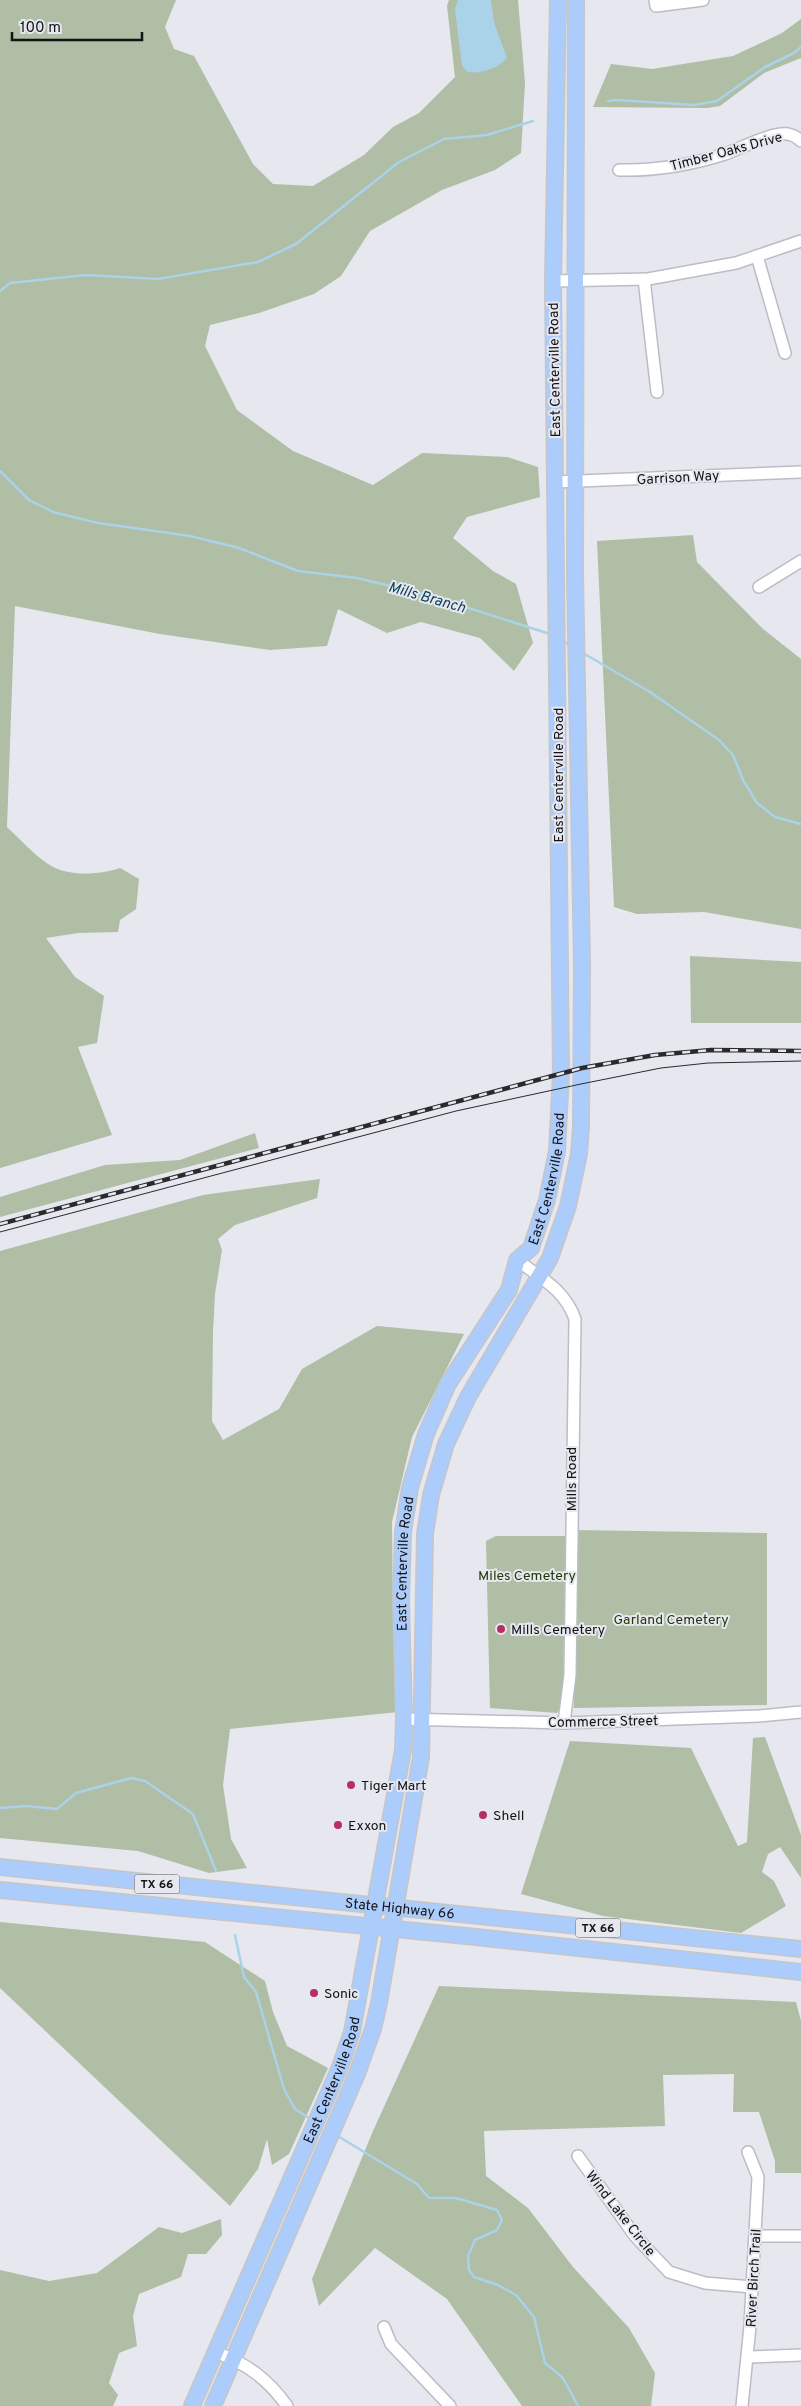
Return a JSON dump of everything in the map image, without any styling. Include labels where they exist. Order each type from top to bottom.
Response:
[{"type":"main road","name":"East Centerville Road","points":[[192,2406],[340,2067],[355,2021],[374,1904],[400,1771],[404,1719],[401,1601],[403,1532],[410,1488],[426,1434],[448,1384],[509,1290],[517,1260],[531,1248],[552,1178],[557,1151],[560,1095],[560,965],[553,281],[558,0]]},
{"type":"main road","name":"East Centerville Road","points":[[213,2406],[357,2074],[376,2017],[422,1757],[425,1534],[431,1495],[446,1444],[468,1397],[541,1278],[550,1258],[568,1206],[574,1177],[581,1127],[582,964],[575,575],[576,0]]},
{"type":"main road","points":[[558,792],[579,792]]},
{"type":"main road","points":[[560,965],[582,964]]},
{"type":"main road","points":[[552,1178],[574,1177]]},
{"type":"main road","name":"State Highway 66","points":[[0,1867],[801,1949]]},
{"type":"main road","name":"State Highway 66","points":[[0,1890],[801,1972]]},
{"type":"street","points":[[656,3],[703,0]]},
{"type":"street","name":"Timber Oaks Drive","points":[[619,170],[652,170],[677,165],[724,154],[772,137],[787,134],[801,141]]},
{"type":"street","points":[[553,281],[644,279],[736,263],[801,242]]},
{"type":"street","points":[[757,256],[785,353]]},
{"type":"street","points":[[644,279],[657,392]]},
{"type":"street","name":"Garrison Way","points":[[555,482],[801,472]]},
{"type":"street","points":[[758,587],[800,564]]},
{"type":"street","name":"Mills Road","points":[[517,1260],[562,1294],[571,1307],[575,1318],[570,1675],[564,1723]]},
{"type":"street","name":"Commerce Street","points":[[404,1719],[564,1723],[759,1716],[801,1712]]},
{"type":"street","name":"River Birch Trail","points":[[742,2406],[748,2357],[758,2177],[748,2152]]},
{"type":"street","name":"Wind Lake Circle","points":[[578,2156],[635,2236],[669,2272],[705,2283],[752,2287]]},
{"type":"street","points":[[755,2236],[801,2236]]},
{"type":"street","points":[[384,2327],[391,2344],[450,2406]]},
{"type":"street","points":[[215,2352],[262,2377],[287,2406]]},
{"type":"street","points":[[748,2357],[801,2355]]},
{"type":"green space","points":[[0,0],[176,0],[165,27],[174,49],[194,56],[253,164],[273,184],[313,186],[364,155],[393,127],[419,113],[455,77],[447,6],[449,0],[518,0],[525,83],[521,153],[495,170],[442,190],[370,231],[341,276],[314,294],[259,313],[210,325],[205,346],[237,410],[293,451],[373,485],[422,453],[507,457],[538,467],[540,497],[467,517],[453,538],[493,571],[516,584],[533,643],[514,671],[480,638],[421,622],[387,633],[338,609],[327,646],[270,650],[160,634],[15,606],[7,827],[37,856],[55,868],[83,874],[120,868],[139,879],[136,909],[120,920],[118,932],[78,933],[46,938],[75,977],[104,996],[97,1043],[78,1047],[112,1135],[0,1168]]},
{"type":"green space","points":[[801,19],[801,58],[764,73],[720,106],[707,108],[593,107],[611,64],[652,69],[733,56],[782,33]]},
{"type":"green space","points":[[693,535],[697,562],[763,629],[801,659],[801,929],[704,912],[637,914],[614,907],[597,541]]},
{"type":"green space","points":[[690,956],[801,962],[801,1023],[691,1023]]},
{"type":"green space","points":[[255,1133],[259,1148],[0,1217],[0,1197],[105,1165],[180,1160]]},
{"type":"green space","points":[[320,1179],[317,1198],[235,1225],[218,1239],[222,1250],[215,1294],[212,1421],[223,1440],[279,1409],[302,1369],[377,1326],[464,1334],[412,1437],[392,1522],[393,1617],[398,1712],[230,1729],[223,1785],[231,1839],[247,1868],[209,1873],[138,1851],[0,1838],[0,1251],[203,1195]]},
{"type":"green space","name":"Garland Cemetery","points":[[575,1530],[767,1533],[767,1705],[574,1708]]},
{"type":"green space","name":"Miles Cemetery","points":[[496,1536],[566,1536],[563,1687],[562,1705],[557,1713],[490,1708],[486,1541]]},
{"type":"green space","points":[[765,1737],[801,1835],[801,1878],[780,1847],[768,1854],[762,1872],[774,1881],[786,1906],[741,1933],[603,1916],[521,1894],[570,1741],[691,1748],[738,1846],[747,1842],[753,1738]]},
{"type":"green space","points":[[0,1922],[205,1942],[265,1981],[273,2012],[287,2046],[328,2068],[289,2154],[272,2165],[267,2139],[258,2169],[230,2206],[0,1988]]},
{"type":"green space","points":[[439,1986],[796,2002],[801,2021],[801,2173],[775,2173],[775,2161],[759,2112],[733,2112],[734,2074],[663,2075],[665,2126],[484,2131],[486,2176],[528,2208],[573,2267],[629,2328],[655,2373],[651,2406],[522,2406],[447,2299],[375,2248],[319,2306],[312,2279],[373,2131]]},
{"type":"green space","points":[[221,2219],[222,2235],[206,2254],[188,2254],[181,2277],[139,2294],[133,2316],[137,2346],[119,2353],[109,2383],[118,2395],[113,2406],[0,2406],[0,2270],[49,2281],[97,2273],[159,2227],[182,2233]]},
{"type":"water","points":[[458,0],[491,0],[494,22],[507,58],[499,65],[488,70],[467,72],[462,65],[455,9]]},
{"type":"waterway","points":[[608,101],[694,105],[717,101],[765,67],[794,53],[801,47]]},
{"type":"waterway","points":[[0,291],[10,283],[86,275],[158,279],[258,262],[296,244],[399,162],[444,139],[487,135],[533,121]]},
{"type":"waterway","name":"Mills Branch","points":[[0,471],[29,500],[53,512],[98,523],[190,536],[239,548],[298,571],[357,578],[428,595],[550,634]]},
{"type":"waterway","name":"Mills Branch","points":[[561,640],[572,646]]},
{"type":"waterway","name":"Mills Branch","points":[[583,653],[650,692],[719,740],[733,755],[743,780],[757,803],[775,817],[801,824]]},
{"type":"waterway","points":[[0,1808],[26,1806],[57,1809],[76,1793],[131,1778],[145,1781],[193,1814],[216,1871]]},
{"type":"waterway","points":[[235,1935],[244,1977],[256,1992],[284,2089],[295,2109],[312,2120]]},
{"type":"waterway","points":[[336,2135],[417,2184],[429,2198],[456,2198],[497,2210],[502,2220],[497,2230],[475,2240],[468,2256],[469,2270],[474,2277],[498,2285],[516,2295],[534,2317],[545,2363],[563,2378],[578,2406]]},
{"type":"tram line","points":[[0,1232],[456,1111],[581,1084],[661,1068],[708,1063],[801,1061]]},
{"type":"railway","points":[[0,1224],[582,1068],[655,1055],[711,1050],[801,1051]]},
{"type":"place","name":"Mills Cemetery","points":[[501,1629]]},
{"type":"place","name":"Tiger Mart","points":[[351,1785]]},
{"type":"place","name":"Shell","points":[[483,1815]]},
{"type":"place","name":"Exxon","points":[[338,1825]]},
{"type":"place","name":"Sonic","points":[[314,1993]]}]
